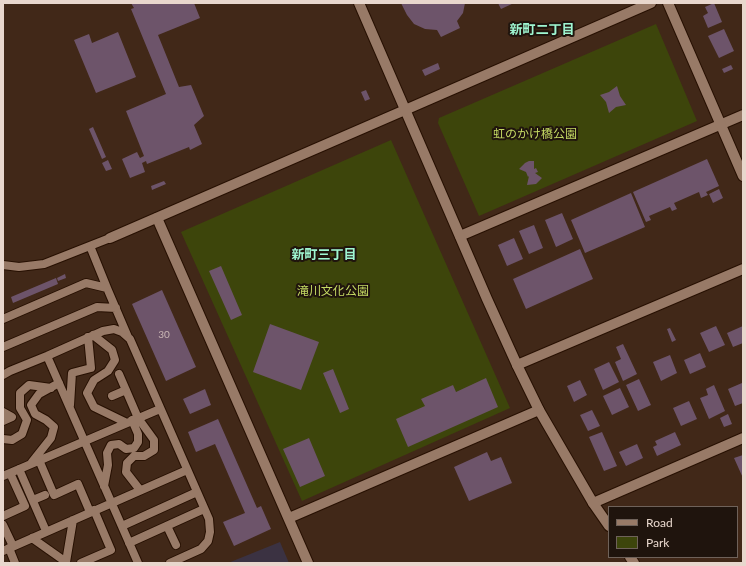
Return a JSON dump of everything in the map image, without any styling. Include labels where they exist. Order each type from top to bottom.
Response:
[{"type":"street","points":[[359,3],[517,364],[539,410],[593,502],[608,524]]},
{"type":"street","points":[[110,238],[651,3]]},
{"type":"street","points":[[668,3],[743,176]]},
{"type":"street","points":[[460,236],[743,115]]},
{"type":"street","points":[[157,218],[308,563]]},
{"type":"street","points":[[517,364],[743,269]]},
{"type":"street","points":[[289,518],[539,410]]},
{"type":"street","points":[[593,502],[743,438]]},
{"type":"lane","points":[[3,265],[19,267],[44,264],[110,238]]},
{"type":"lane","points":[[90,246],[209,519],[210,532],[208,541],[201,549],[170,563]]},
{"type":"lane","points":[[3,319],[86,283],[107,288]]},
{"type":"lane","points":[[3,347],[97,307],[116,308]]},
{"type":"lane","points":[[3,375],[103,330],[114,329],[122,332],[130,339]]},
{"type":"lane","points":[[70,408],[72,372],[91,368],[91,336]]},
{"type":"lane","points":[[91,336],[112,350],[115,360],[108,372],[94,380],[86,393],[94,407],[132,420],[154,440],[154,450],[144,456],[134,456],[127,463],[126,472],[140,490]]},
{"type":"lane","points":[[47,356],[138,563]]},
{"type":"lane","points":[[104,487],[108,465],[107,453],[111,445],[119,444],[126,449],[134,448],[138,442],[138,434],[132,420],[126,390],[119,374]]},
{"type":"lane","points":[[35,462],[51,438],[54,427],[46,420],[35,414],[31,405],[38,394],[59,383]]},
{"type":"lane","points":[[3,439],[12,440],[22,434],[27,420],[20,408],[20,393],[30,385],[50,388]]},
{"type":"lane","points":[[112,396],[126,390]]},
{"type":"lane","points":[[3,516],[25,506],[6,474],[160,408]]},
{"type":"lane","points":[[3,412],[12,417],[3,421]]},
{"type":"lane","points":[[35,462],[54,495],[78,484],[111,550],[81,563]]},
{"type":"lane","points":[[19,469],[46,532]]},
{"type":"lane","points":[[8,548],[187,470]]},
{"type":"lane","points":[[122,526],[197,492]]},
{"type":"lane","points":[[33,500],[44,495]]},
{"type":"lane","points":[[129,543],[204,509]]},
{"type":"lane","points":[[32,538],[66,562],[73,520]]},
{"type":"lane","points":[[3,524],[8,548],[15,563]]},
{"type":"lane","points":[[167,526],[176,545]]},
{"type":"shaded area","points":[[280,542],[289,563],[228,563]]},
{"type":"green space","name":"虹のかけ橋公園","points":[[656,24],[697,121],[479,216],[438,123],[439,118]]},
{"type":"green space","name":"滝川文化公園","points":[[391,140],[510,408],[302,501],[181,232]]},
{"type":"building","points":[[131,3],[194,3],[200,18],[158,35],[179,87],[191,85],[204,116],[194,125],[202,144],[190,150],[189,147],[147,164],[146,161],[142,163],[145,172],[130,178],[122,159],[137,152],[140,158],[144,156],[126,111],[166,94],[131,9],[134,8]]},
{"type":"building","points":[[401,3],[465,3],[463,13],[457,21],[460,28],[441,37],[437,30],[425,29],[414,24],[407,15]]},
{"type":"building","points":[[498,3],[514,3],[501,9]]},
{"type":"building","points":[[714,3],[722,22],[708,28],[703,16],[708,13],[705,7]]},
{"type":"building","points":[[724,29],[734,51],[719,58],[708,36]]},
{"type":"building","points":[[118,32],[136,77],[96,93],[74,40],[89,34],[92,43]]},
{"type":"building","points":[[438,63],[440,69],[425,76],[422,70]]},
{"type":"building","points":[[731,65],[733,69],[724,73],[722,69]]},
{"type":"building","points":[[617,86],[620,96],[626,105],[616,107],[609,113],[606,102],[600,95],[609,92]]},
{"type":"building","points":[[366,90],[370,99],[365,101],[361,92]]},
{"type":"building","points":[[93,127],[106,157],[102,159],[89,129]]},
{"type":"building","points":[[707,159],[719,186],[706,192],[708,195],[701,198],[699,192],[674,203],[677,209],[672,211],[670,207],[649,216],[651,220],[646,222],[633,192]]},
{"type":"building","points":[[108,160],[112,169],[106,171],[102,163]]},
{"type":"building","points":[[529,161],[534,161],[534,169],[536,168],[538,172],[535,173],[542,178],[536,184],[527,185],[529,176],[528,177],[526,172],[519,169]]},
{"type":"building","points":[[164,181],[166,184],[152,190],[151,186]]},
{"type":"building","points":[[719,189],[723,198],[713,203],[709,194]]},
{"type":"building","points":[[631,193],[645,227],[585,253],[571,220]]},
{"type":"building","points":[[562,213],[573,239],[556,247],[545,220]]},
{"type":"building","points":[[534,225],[543,248],[529,254],[519,231]]},
{"type":"building","points":[[514,238],[523,259],[507,266],[498,245]]},
{"type":"building","points":[[580,249],[593,279],[526,309],[513,279]]},
{"type":"building","points":[[221,266],[242,315],[231,320],[209,271]]},
{"type":"building","points":[[65,274],[66,278],[58,281],[57,278]]},
{"type":"building","points":[[56,278],[58,284],[13,303],[11,297]]},
{"type":"building","points":[[162,290],[196,367],[166,381],[132,304]]},
{"type":"building","points":[[270,324],[319,342],[301,390],[253,372]]},
{"type":"building","points":[[716,326],[725,345],[709,352],[700,333]]},
{"type":"building","points":[[743,326],[743,343],[733,347],[727,333]]},
{"type":"building","points":[[670,328],[676,340],[672,342],[667,329]]},
{"type":"building","points":[[623,344],[637,374],[623,381],[615,362],[621,359],[616,347]]},
{"type":"building","points":[[700,353],[706,367],[690,374],[684,360]]},
{"type":"building","points":[[670,355],[677,373],[661,381],[653,362]]},
{"type":"building","points":[[609,362],[619,382],[603,390],[594,369]]},
{"type":"building","points":[[333,369],[349,409],[340,413],[323,373]]},
{"type":"building","points":[[486,378],[498,407],[408,447],[396,419],[425,406],[421,399],[453,385],[456,392]]},
{"type":"building","points":[[639,379],[651,405],[638,411],[626,385]]},
{"type":"building","points":[[580,380],[587,395],[574,402],[567,386]]},
{"type":"building","points":[[742,383],[743,403],[735,406],[728,389]]},
{"type":"building","points":[[714,385],[725,411],[709,419],[700,398],[708,395],[706,389]]},
{"type":"building","points":[[620,388],[629,407],[612,415],[603,396]]},
{"type":"building","points":[[205,389],[211,405],[190,414],[183,399]]},
{"type":"building","points":[[689,401],[697,419],[681,426],[673,408]]},
{"type":"building","points":[[592,410],[600,426],[588,431],[580,415]]},
{"type":"building","points":[[728,414],[732,424],[724,427],[720,418]]},
{"type":"building","points":[[218,419],[257,508],[261,506],[271,529],[234,546],[223,522],[245,513],[215,444],[196,452],[188,432]]},
{"type":"building","points":[[602,432],[617,466],[604,471],[589,437]]},
{"type":"building","points":[[675,432],[681,445],[657,456],[653,447],[657,445],[655,441]]},
{"type":"building","points":[[309,438],[325,476],[300,487],[283,449]]},
{"type":"building","points":[[637,444],[643,458],[626,466],[619,452]]},
{"type":"building","points":[[487,452],[491,461],[501,457],[512,483],[469,501],[454,467]]},
{"type":"building","points":[[743,455],[743,478],[734,458]]},
{"type":"district","name":"新町二丁目","points":[[542,30]]},
{"type":"district","name":"新町三丁目","points":[[324,255]]}]
